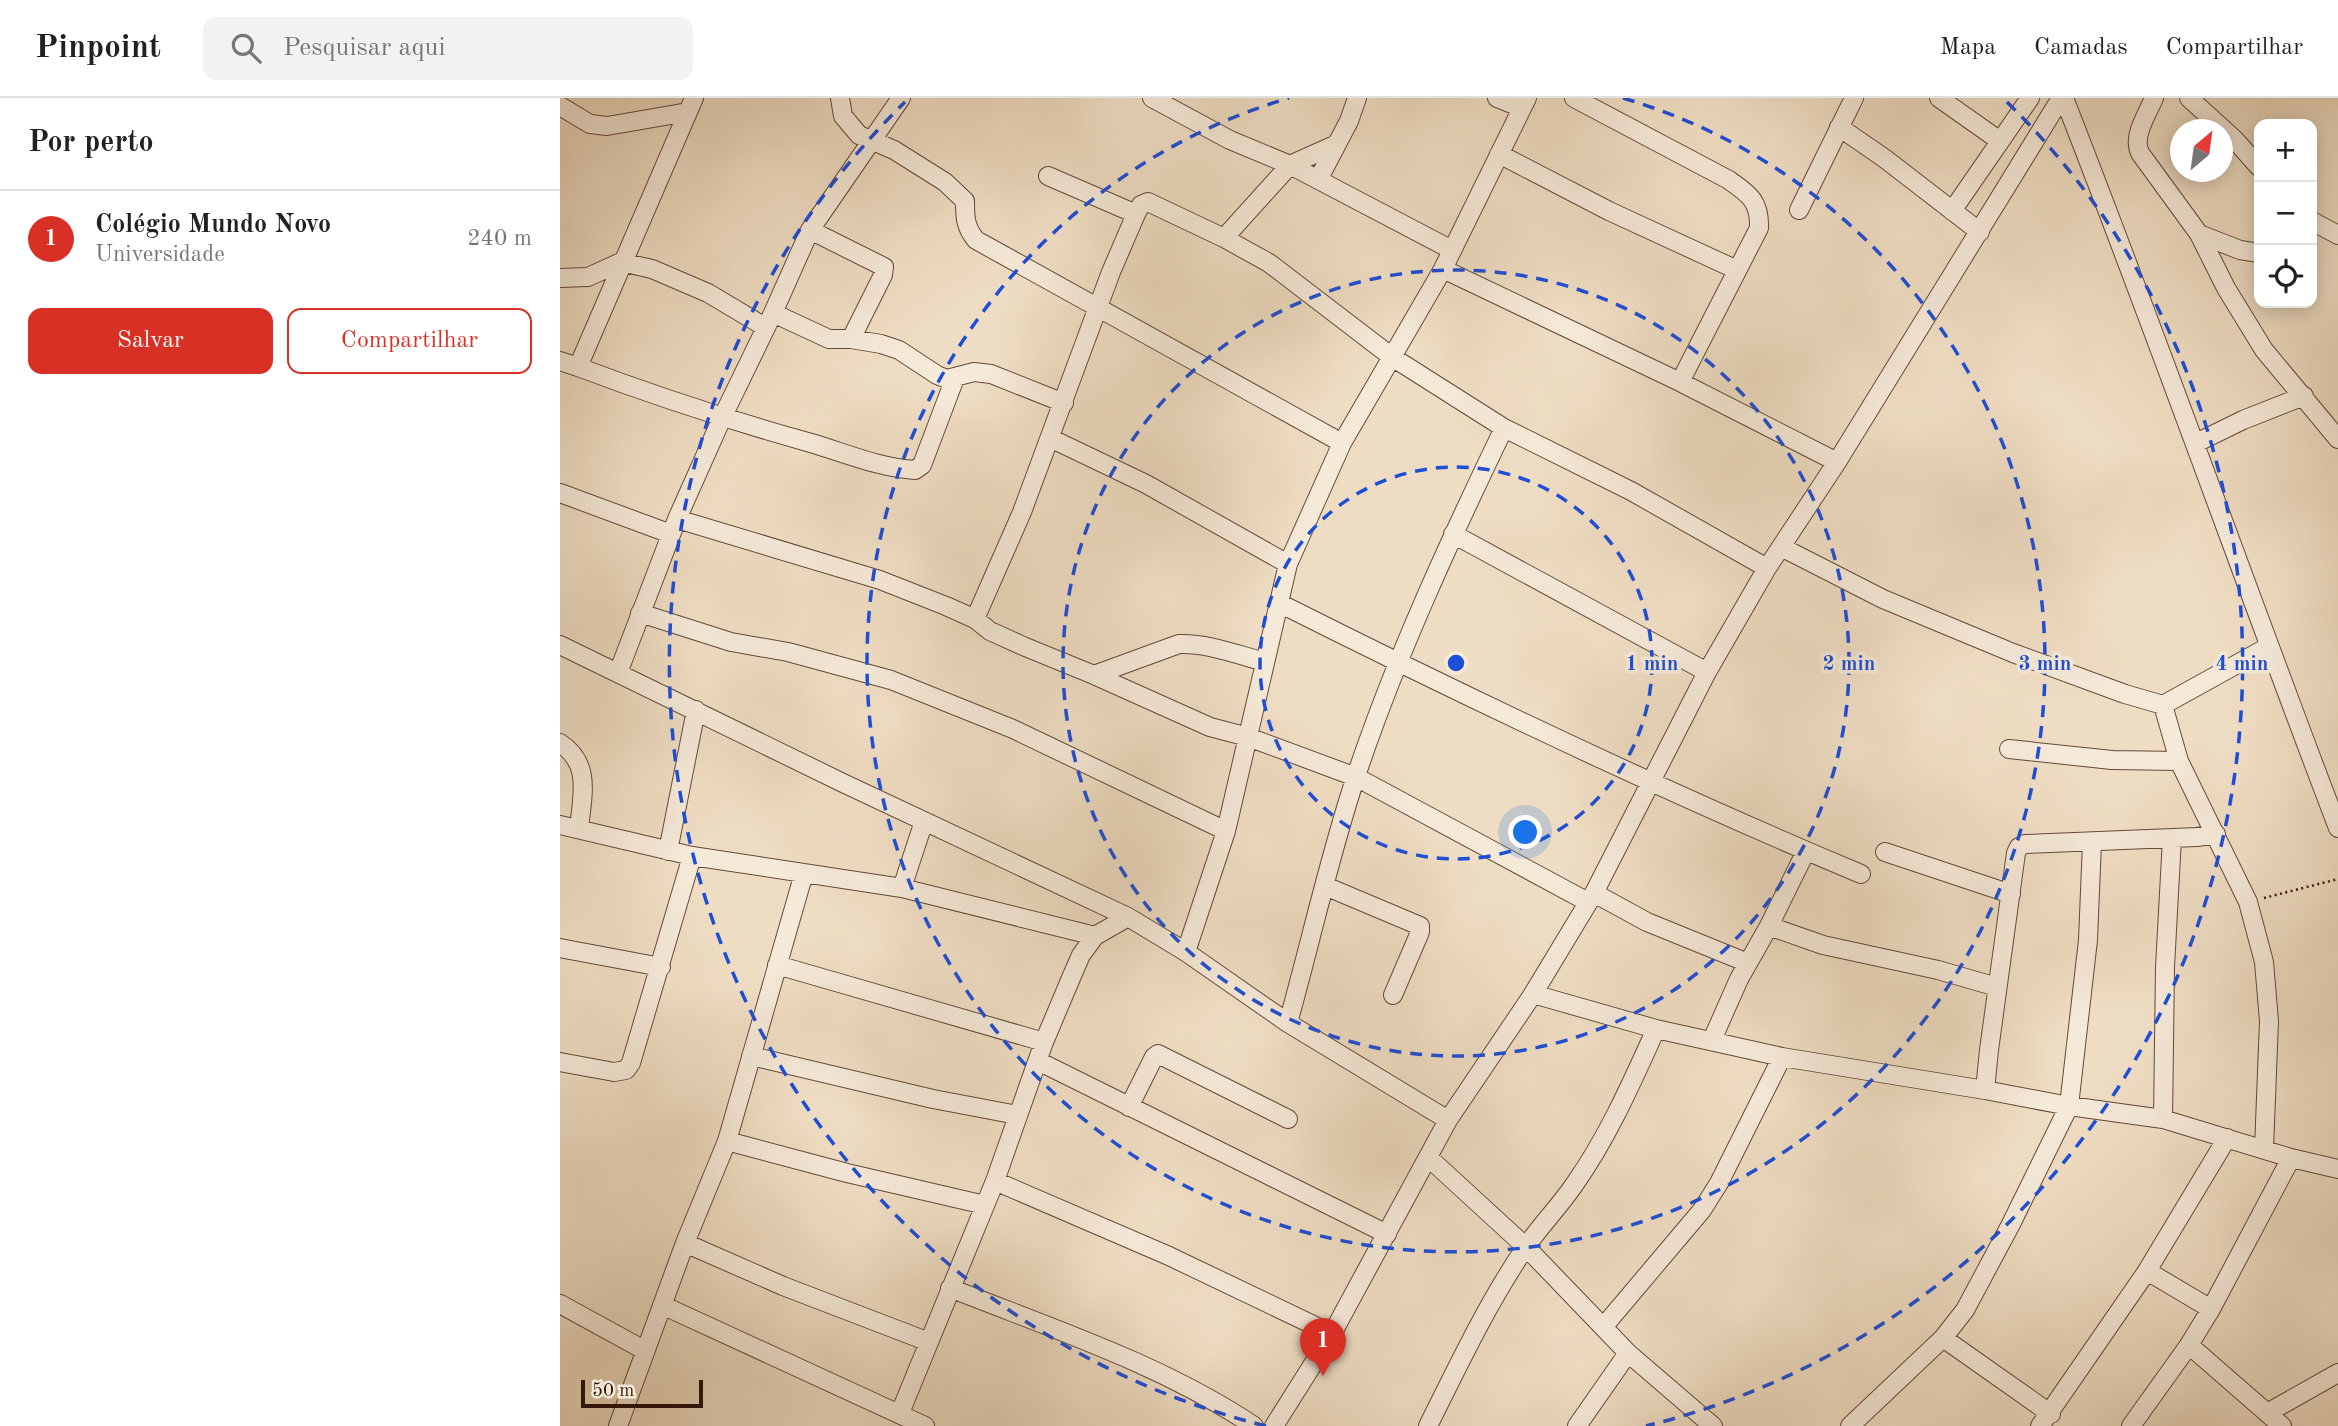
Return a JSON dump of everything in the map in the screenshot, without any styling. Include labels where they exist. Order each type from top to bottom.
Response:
[{"type":"street","points":[[840,98],[843,116],[859,135],[894,150],[956,190],[965,201],[964,220],[968,231],[976,240],[1342,443]]},
{"type":"street","points":[[618,673],[674,526],[810,230],[901,98]]},
{"type":"street","points":[[1152,98],[1230,140],[1290,165],[1452,250]]},
{"type":"street","points":[[1318,180],[1357,98]]},
{"type":"street","points":[[1186,952],[1226,831],[1288,564],[1342,443],[1443,269],[1525,103],[1497,98]]},
{"type":"street","points":[[1574,98],[1718,175],[1749,194],[1756,205],[1759,228],[1680,382]]},
{"type":"street","points":[[1799,210],[1854,98]]},
{"type":"street","points":[[1940,98],[2000,141]]},
{"type":"street","points":[[1951,211],[2030,98]]},
{"type":"street","points":[[1274,1426],[1332,1334],[1448,1120],[1533,994],[1591,897],[1707,672],[1767,568],[2063,98]]},
{"type":"street","points":[[2063,98],[2127,258],[2268,647],[2338,828]]},
{"type":"street","points":[[2154,98],[2137,138],[2137,146],[2199,234],[2226,288],[2264,350],[2338,439]]},
{"type":"street","points":[[2189,98],[2254,161]]},
{"type":"street","points":[[560,106],[590,124],[607,126],[691,105]]},
{"type":"street","points":[[578,367],[691,105]]},
{"type":"street","points":[[1839,127],[1980,232]]},
{"type":"street","points":[[1224,238],[1290,165],[1337,144]]},
{"type":"street","points":[[1499,154],[1609,211],[1737,270]]},
{"type":"street","points":[[1048,176],[1136,214]]},
{"type":"street","points":[[975,619],[1022,512],[1097,308],[1136,214],[1144,202],[1224,238],[1269,263],[1392,357],[1504,428],[1631,491],[1767,568]]},
{"type":"street","points":[[2317,224],[2338,235]]},
{"type":"street","points":[[810,230],[884,267],[883,275],[851,339]]},
{"type":"street","points":[[2199,234],[2240,250],[2254,252]]},
{"type":"street","points":[[560,278],[588,277],[621,262],[652,269],[769,320],[829,339],[851,339],[899,350],[947,379],[974,372],[991,374],[1064,403]]},
{"type":"street","points":[[1443,269],[1680,382],[1836,462]]},
{"type":"street","points":[[560,361],[722,418],[877,463],[915,470],[922,465],[956,378]]},
{"type":"street","points":[[2196,443],[2243,420],[2304,396]]},
{"type":"street","points":[[1288,1023],[1356,777],[1398,663],[1453,534],[1504,428]]},
{"type":"street","points":[[1050,438],[1146,484],[1288,564]]},
{"type":"street","points":[[560,493],[880,580],[975,619],[990,631],[1210,727],[1248,737],[1356,777],[1591,897],[1748,963]]},
{"type":"street","points":[[1453,534],[1707,672]]},
{"type":"street","points":[[1780,547],[1883,599],[1988,643],[2125,694],[2163,705],[2268,647]]},
{"type":"street","points":[[1279,603],[1398,663],[1652,783],[1861,874]]},
{"type":"street","points":[[640,613],[731,642],[788,652],[891,680],[1013,729],[1226,831]]},
{"type":"street","points":[[1094,675],[1179,644],[1192,643],[1265,662]]},
{"type":"street","points":[[560,645],[1128,917],[1186,952],[1288,1023],[1448,1120]]},
{"type":"street","points":[[2163,705],[2179,761],[2248,902],[2264,962],[2268,1042],[2264,1149]]},
{"type":"street","points":[[668,851],[696,710]]},
{"type":"street","points":[[560,743],[569,748],[579,761],[582,783],[579,829]]},
{"type":"street","points":[[2009,749],[2112,760],[2179,761]]},
{"type":"street","points":[[902,888],[924,821]]},
{"type":"street","points":[[560,825],[692,856],[902,888],[1095,936]]},
{"type":"street","points":[[1985,1090],[1997,987],[2019,847],[2036,844],[2197,838],[2216,834]]},
{"type":"street","points":[[2163,1119],[2165,967],[2172,838]]},
{"type":"street","points":[[1850,1426],[1943,1338],[1965,1310],[2069,1106],[2088,940],[2092,842]]},
{"type":"street","points":[[1712,1040],[1805,851]]},
{"type":"street","points":[[1885,852],[2011,894]]},
{"type":"street","points":[[560,1062],[614,1072],[626,1070],[635,1056],[692,856]]},
{"type":"street","points":[[618,1426],[685,1242],[727,1141],[804,873]]},
{"type":"street","points":[[1325,886],[1420,926],[1420,932],[1393,995]]},
{"type":"street","points":[[900,1413],[995,1181],[1044,1042],[1081,955],[1095,936],[1128,917]]},
{"type":"street","points":[[1769,926],[1823,945],[1938,970],[1997,987]]},
{"type":"street","points":[[560,948],[660,967]]},
{"type":"street","points":[[777,965],[1044,1042]]},
{"type":"street","points":[[1533,994],[1656,1029],[1782,1057],[2069,1106],[2163,1119],[2338,1170]]},
{"type":"street","points":[[1428,1426],[1489,1307],[1526,1247],[1574,1185],[1597,1148],[1628,1092],[1656,1029]]},
{"type":"street","points":[[1129,1107],[1158,1054],[1288,1119]]},
{"type":"street","points":[[751,1056],[933,1099],[1017,1115]]},
{"type":"street","points":[[1604,1326],[1702,1210],[1719,1183],[1782,1057]]},
{"type":"street","points":[[1038,1061],[1387,1234]]},
{"type":"street","points":[[1943,1338],[2045,1420],[2147,1271],[2227,1138]]},
{"type":"street","points":[[727,1141],[847,1173],[985,1205]]},
{"type":"street","points":[[1429,1158],[1526,1247],[1628,1353],[1713,1426]]},
{"type":"street","points":[[2131,1426],[2211,1310],[2291,1158]]},
{"type":"street","points":[[995,1181],[1169,1256],[1332,1334]]},
{"type":"street","points":[[685,1242],[783,1286],[929,1342]]},
{"type":"street","points":[[2147,1271],[2211,1310]]},
{"type":"street","points":[[950,1288],[1141,1364],[1183,1384],[1254,1426]]},
{"type":"street","points":[[560,1304],[644,1350]]},
{"type":"street","points":[[662,1305],[925,1426]]},
{"type":"street","points":[[2189,1345],[2282,1426]]},
{"type":"street","points":[[1577,1426],[1628,1353]]},
{"type":"street","points":[[2269,1412],[2338,1373]]},
{"type":"path","points":[[2248,902],[2338,879]]},
{"type":"place","name":"Colégio Mundo Novo","points":[[1323,1376]]}]
